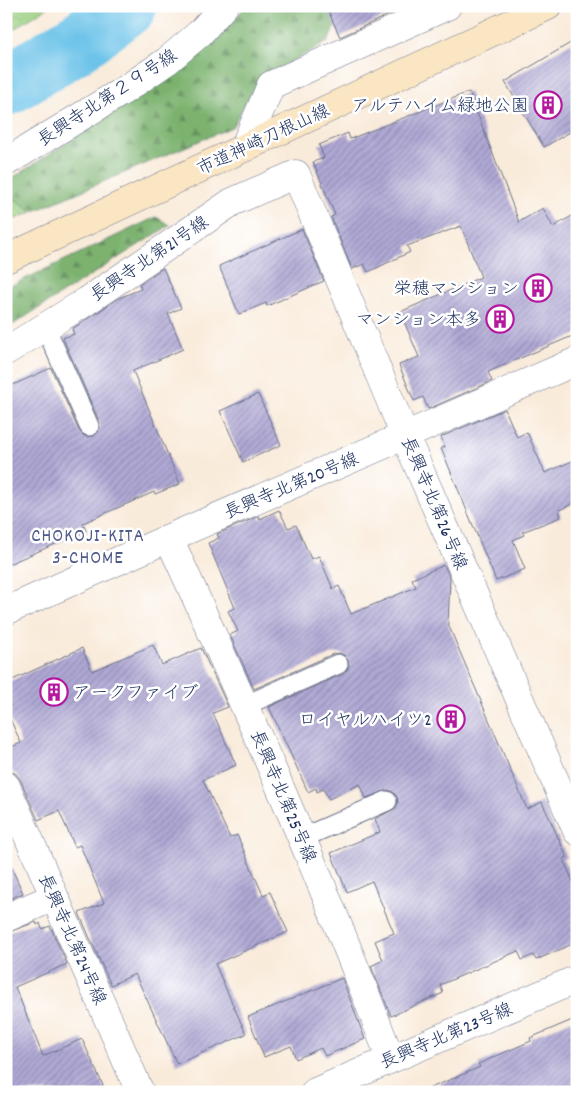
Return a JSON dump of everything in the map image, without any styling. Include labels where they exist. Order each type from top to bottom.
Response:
[{"type":"street","name":"長興寺北第２９号線","points":[[6,162],[126,89],[160,65],[200,32],[224,6]]},
{"type":"street","points":[[244,148],[271,85],[447,6]]},
{"type":"street","name":"市道神崎刀根山線","points":[[6,259],[548,6]]},
{"type":"street","name":"長興寺北第21号線","points":[[6,350],[86,301],[232,202],[296,174]]},
{"type":"street","name":"長興寺北第26号線","points":[[296,174],[405,436],[577,831]]},
{"type":"street","name":"長興寺北第20号線","points":[[6,611],[577,361]]},
{"type":"street","name":"長興寺北第25号線","points":[[170,538],[302,838],[352,957],[390,1058]]},
{"type":"street","name":"長興寺北第24号線","points":[[6,786],[140,1092]]},
{"type":"street","points":[[6,918],[54,897]]},
{"type":"street","name":"長興寺北第23号線","points":[[315,1092],[390,1058],[577,979]]},
{"type":"lane","points":[[46,326],[88,426]]},
{"type":"lane","points":[[244,706],[338,664]]},
{"type":"lane","points":[[302,838],[387,801]]},
{"type":"green space","points":[[6,6],[50,6],[6,34]]},
{"type":"green space","points":[[246,6],[343,6],[328,42],[260,78],[232,127],[32,212],[6,192],[6,182],[132,101],[214,42]]},
{"type":"green space","points":[[6,192],[32,212],[6,223]]},
{"type":"green space","points":[[156,217],[170,225],[6,329],[6,288]]},
{"type":"building","points":[[326,6],[408,6],[340,37]]},
{"type":"building","name":"アルテハイム緑地公園","points":[[577,39],[577,128],[544,147],[505,82]]},
{"type":"building","points":[[469,92],[519,222],[543,208],[553,227],[577,213],[577,334],[488,372],[492,381],[428,409],[423,397],[414,401],[399,365],[419,357],[400,312],[481,277],[461,226],[407,246],[410,252],[368,272],[364,264],[352,269],[331,217],[335,215],[313,162],[324,158],[319,145],[348,133],[350,139]]},
{"type":"building","points":[[302,229],[324,281],[267,306],[266,303],[239,314],[219,266]]},
{"type":"building","points":[[163,268],[181,308],[168,314],[183,349],[133,371],[180,484],[155,494],[154,492],[83,523],[86,531],[6,565],[6,388],[51,368],[79,431],[87,437],[94,436],[100,428],[99,421],[63,338],[74,334],[72,329],[119,298],[141,289],[139,284]]},
{"type":"building","points":[[258,394],[281,445],[243,462],[220,411]]},
{"type":"building","points":[[505,409],[517,437],[527,432],[545,473],[577,459],[577,502],[559,510],[561,517],[522,532],[524,535],[513,540],[525,569],[496,581],[441,448],[445,447],[441,437]]},
{"type":"building","points":[[279,510],[288,528],[296,525],[311,559],[319,556],[333,589],[339,586],[351,614],[416,587],[412,579],[444,565],[450,578],[448,624],[527,809],[542,802],[567,857],[563,859],[577,890],[577,942],[536,960],[533,955],[522,960],[518,951],[440,985],[443,993],[391,1016],[371,966],[383,960],[375,941],[394,933],[372,881],[347,892],[331,853],[380,832],[375,819],[396,808],[398,803],[397,797],[388,790],[366,798],[360,784],[329,799],[323,789],[317,792],[316,788],[308,792],[269,707],[343,674],[349,666],[348,660],[339,653],[333,654],[254,689],[230,635],[238,631],[228,611],[235,608],[208,543],[219,538],[217,534],[259,516],[260,519]]},
{"type":"building","points":[[153,645],[162,665],[201,648],[228,707],[213,713],[236,765],[203,780],[230,838],[237,835],[263,895],[270,892],[288,932],[215,964],[246,1034],[177,1064],[135,974],[111,985],[96,952],[79,913],[104,903],[80,845],[75,847],[59,811],[38,820],[20,779],[15,773],[6,771],[6,749],[21,743],[6,710],[6,683],[82,648],[92,671]]},
{"type":"building","points":[[6,856],[23,893],[6,901]]},
{"type":"building","points":[[36,922],[37,925],[40,923],[42,929],[50,926],[67,964],[15,987],[43,1056],[82,1039],[106,1092],[6,1092],[6,933]]},
{"type":"building","points":[[342,978],[365,1039],[325,1056],[321,1048],[296,1059],[291,1046],[264,1057],[248,1017]]},
{"type":"building","points":[[577,1018],[577,1092],[421,1092],[480,1067],[478,1064],[531,1041],[530,1038]]},
{"type":"waterway","points":[[6,86],[80,41],[127,6]]},
{"type":"place","name":"アルテハイム緑地公園","points":[[548,105]]},
{"type":"place","name":"栄穂マンション","points":[[538,288]]},
{"type":"place","name":"マンション本多","points":[[500,319]]},
{"type":"place","name":"アークファイブ","points":[[54,692]]},
{"type":"place","name":"ロイヤルハイツ2","points":[[451,719]]},
{"type":"district","name":"CHOKOJI-KITA 3-CHOME","points":[[88,545]]}]
